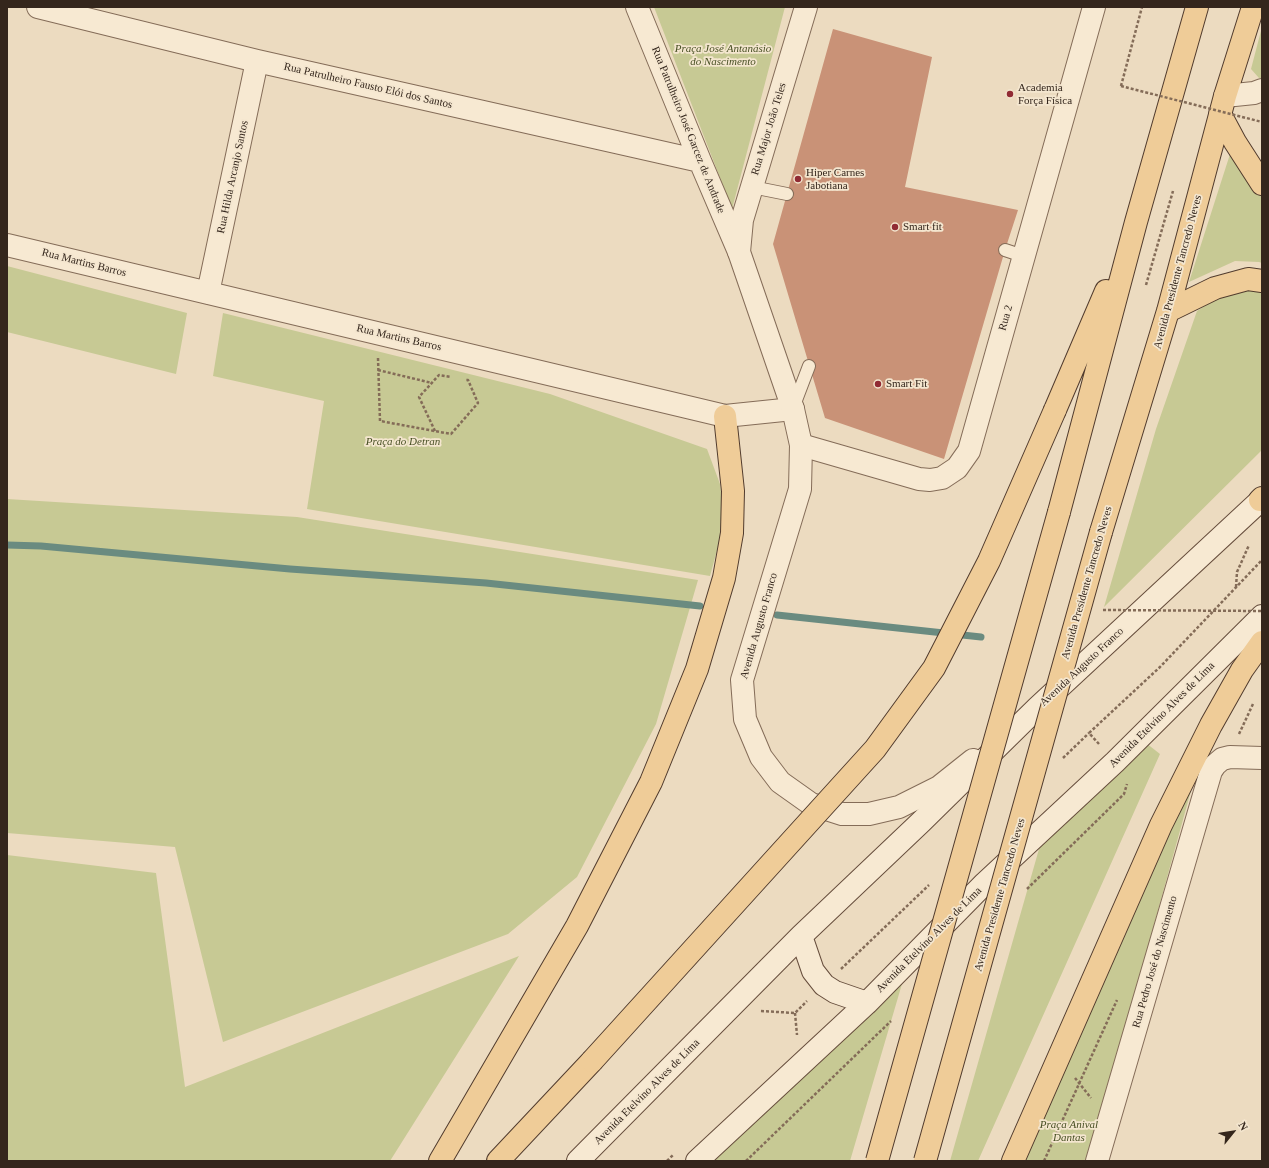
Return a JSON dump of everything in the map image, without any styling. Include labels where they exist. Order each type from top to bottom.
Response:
[{"type":"main road","points":[[877,1161],[1059,512],[1136,222],[1197,7]]},
{"type":"main road","name":"Avenida Presidente Tancredo Neves","points":[[925,1161],[1101,532],[1168,311],[1222,105],[1253,7]]},
{"type":"main road","points":[[1222,105],[1235,142],[1262,184]]},
{"type":"main road","points":[[498,1161],[592,1062],[875,749],[934,668],[989,561],[1136,222]]},
{"type":"main road","points":[[1168,311],[1215,288],[1248,279],[1262,281]]},
{"type":"main road","points":[[440,1161],[577,926],[651,782],[697,669],[724,578],[732,533],[733,491],[725,416]]},
{"type":"main road","points":[[1013,1161],[1161,825],[1211,725],[1242,670],[1262,642]]},
{"type":"street","name":"Rua Patrulheiro Fausto Elói dos Santos","points":[[38,7],[258,62],[700,161]]},
{"type":"street","name":"Rua Patrulheiro José Garcez de Andrade","points":[[637,7],[739,252]]},
{"type":"street","name":"Rua Major João Teles","points":[[739,252],[742,220],[806,7]]},
{"type":"street","name":"Rua 2","points":[[801,445],[930,480],[942,478],[957,468],[969,451],[1014,253],[1094,7]]},
{"type":"street","points":[[1184,52],[1191,7]]},
{"type":"street","name":"Rua Hilda Arcanjo Santos","points":[[208,293],[258,62]]},
{"type":"street","points":[[1222,105],[1262,90]]},
{"type":"street","name":"Rua Martins Barros","points":[[7,245],[725,416],[793,409]]},
{"type":"street","name":"Avenida Augusto Franco","points":[[739,252],[793,409],[801,445],[800,489],[742,680],[746,719],[761,757],[780,782],[811,804],[842,814],[869,814],[899,807],[939,787],[1037,708],[1261,499]]},
{"type":"street","name":"Avenida Etelvino Alves de Lima","points":[[697,1161],[867,1003],[985,883],[1112,765],[1262,616]]},
{"type":"street","name":"Avenida Etelvino Alves de Lima","points":[[578,1161],[801,936],[921,822],[1037,708]]},
{"type":"street","name":"Rua Pedro José do Nascimento","points":[[1097,1161],[1210,771],[1222,759],[1230,757],[1262,758]]},
{"type":"street","points":[[801,936],[813,971],[824,985],[835,992],[867,1003]]},
{"type":"lane","points":[[752,187],[787,194]]},
{"type":"lane","points":[[793,409],[809,366]]},
{"type":"path","points":[[1142,7],[1121,86],[1262,122]]},
{"type":"path","points":[[377,333],[380,420],[451,434],[478,403],[468,380],[460,379]]},
{"type":"path","points":[[378,370],[432,383]]},
{"type":"path","points":[[435,431],[419,397],[439,375],[453,378]]},
{"type":"path","points":[[1250,544],[1237,572],[1236,588],[1262,560]]},
{"type":"path","points":[[1099,610],[1262,611]]},
{"type":"path","points":[[1058,1058],[1109,1120]]},
{"type":"green space","name":"Praça José Antanásio do Nascimento","points":[[654,7],[785,7],[732,209]]},
{"type":"green space","points":[[1262,27],[1262,78],[1259,78],[1251,69]]},
{"type":"green space","points":[[1231,151],[1262,198],[1262,263],[1235,261],[1189,282]]},
{"type":"green space","points":[[7,266],[187,313],[176,374],[7,332]]},
{"type":"green space","points":[[1242,281],[1262,284],[1262,450],[1104,607],[1156,429],[1197,311]]},
{"type":"green space","name":"Praça do Detran","points":[[223,313],[550,394],[707,449],[720,484],[725,521],[710,576],[307,509],[324,401],[213,376]]},
{"type":"green space","points":[[7,499],[297,517],[698,580],[656,724],[577,877],[508,934],[223,1042],[175,847],[7,833]]},
{"type":"green space","points":[[1146,743],[1160,754],[978,1161],[950,1161],[1045,828]]},
{"type":"green space","name":"Praça Anival Dantas","points":[[1195,776],[1089,1161],[1025,1161]]},
{"type":"green space","points":[[7,855],[156,873],[185,1087],[519,956],[390,1161],[7,1161]]},
{"type":"green space","points":[[904,977],[850,1161],[706,1161]]},
{"type":"building","name":"Smart fit","points":[[833,29],[932,57],[905,187],[1018,210],[944,459],[825,418],[773,244]]},
{"type":"waterway","points":[[7,545],[41,546],[290,569],[486,583],[700,606]]},
{"type":"waterway","points":[[777,615],[981,637]]},
{"type":"place","name":"Academia Força Física","points":[[1010,94]]},
{"type":"place","name":"Hiper Carnes Jabotiana","points":[[798,179]]},
{"type":"place","name":"Smart fit","points":[[895,227]]},
{"type":"place","name":"Smart Fit","points":[[878,384]]}]
